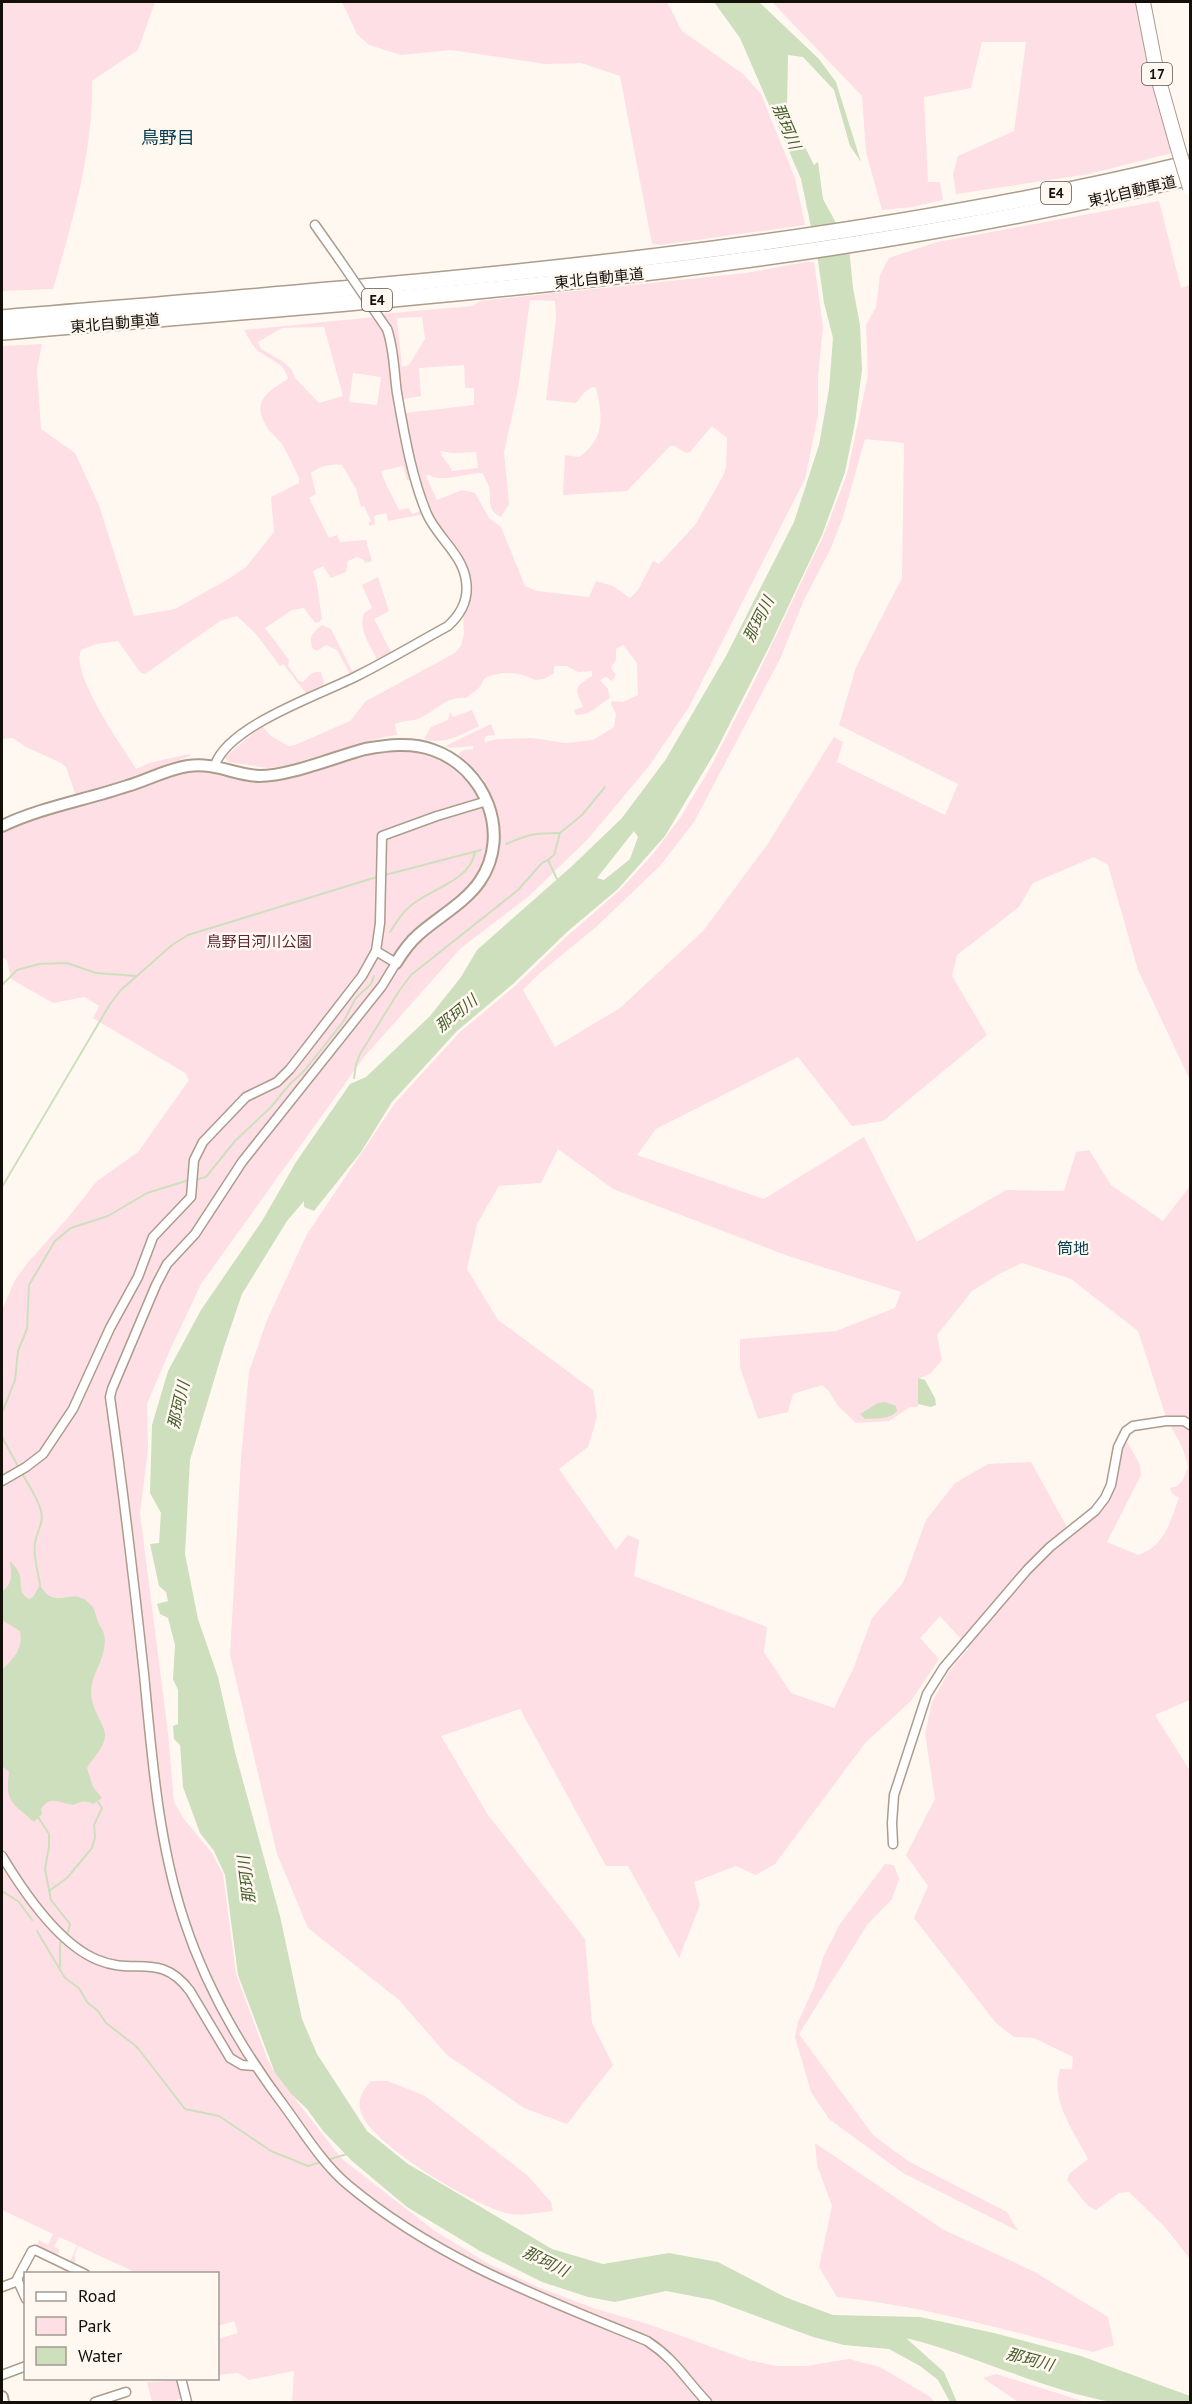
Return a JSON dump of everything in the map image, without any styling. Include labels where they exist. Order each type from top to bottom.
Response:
[{"type":"highway","name":"東北自動車道","points":[[922,225],[1191,163]]},
{"type":"highway","name":"東北自動車道","points":[[2,332],[570,281],[922,225],[1056,208],[1191,177]]},
{"type":"highway","name":"東北自動車道","points":[[2,318],[751,252]]},
{"type":"main road","name":"17","points":[[1143,2],[1157,74],[1191,188]]},
{"type":"street","points":[[214,765],[222,752],[272,715],[356,676],[448,626],[459,614],[465,601],[467,584],[465,574],[460,563],[432,524],[425,508],[404,431],[387,329],[315,225]]},
{"type":"street","points":[[2,826],[40,811],[128,786],[176,768],[214,765],[248,775],[276,774],[365,748],[418,746],[434,750],[465,771],[479,786],[488,801],[492,818],[494,848],[480,881],[471,892],[416,936],[382,986],[242,1162],[195,1234],[167,1264],[112,1389],[110,1397],[166,1856],[181,1911],[197,1955],[220,2006],[255,2066],[333,2170],[359,2194],[454,2257],[496,2279],[647,2342],[665,2353],[707,2403]]},
{"type":"street","points":[[2,1481],[43,1454],[74,1409],[110,1328],[138,1277],[153,1238],[191,1197],[194,1160],[203,1142],[246,1097],[277,1082],[290,1069],[362,976],[376,951],[380,923],[382,836],[488,801]]},
{"type":"street","points":[[376,951],[396,963]]},
{"type":"street","points":[[893,1844],[894,1795],[927,1694],[944,1667],[1027,1570],[1050,1547],[1095,1511],[1111,1485],[1118,1447],[1126,1431],[1133,1426],[1166,1421],[1184,1421],[1191,1425]]},
{"type":"street","points":[[2,1856],[36,1905],[69,1941],[84,1953],[111,1965],[123,1967],[147,1965],[171,1972],[182,1980],[190,1991],[230,2058],[242,2065],[255,2066]]},
{"type":"street","points":[[24,2294],[17,2279],[32,2251],[35,2250],[82,2272]]},
{"type":"street","points":[[2,2287],[18,2281]]},
{"type":"street","points":[[2,2375],[24,2367]]},
{"type":"street","points":[[181,2380],[187,2403]]},
{"type":"street","points":[[95,2403],[126,2392]]},
{"type":"street","points":[[2,2397],[3,2403]]},
{"type":"green space","points":[[2,2],[155,2],[138,50],[92,81],[85,160],[74,212],[53,289],[2,291]]},
{"type":"green space","points":[[342,2],[667,2],[682,31],[743,74],[761,94],[795,178],[805,225],[660,245],[652,244],[620,76],[581,63],[545,64],[451,50],[401,55],[369,45],[357,34]]},
{"type":"green space","points":[[772,2],[1139,2],[1155,85],[1172,153],[1089,174],[956,194],[953,174],[958,156],[1014,131],[1026,42],[982,42],[971,88],[924,97],[928,182],[940,182],[943,200],[912,207],[882,210],[866,152],[862,96]]},
{"type":"green space","points":[[1159,201],[1181,288],[1190,285],[1190,1080],[1138,970],[1108,865],[1094,857],[1033,883],[1019,907],[957,955],[952,976],[987,1035],[883,1121],[852,1126],[798,1057],[656,1129],[637,1155],[764,1199],[864,1137],[917,1242],[1006,1190],[1064,1191],[1076,1152],[1089,1150],[1111,1185],[1163,1221],[1190,1186],[1190,1700],[1155,1715],[1190,1771],[1190,2259],[1165,2227],[1129,2192],[1119,2193],[1096,2210],[1088,2206],[1067,2180],[1070,2173],[1088,2159],[1065,2116],[1058,2093],[1060,2069],[1072,2069],[1073,2057],[1034,2038],[1014,2037],[996,2023],[914,1918],[928,1886],[906,1855],[935,1799],[925,1734],[932,1702],[949,1671],[969,1648],[940,1616],[920,1638],[939,1659],[911,1701],[866,1742],[775,1864],[756,1875],[736,1866],[694,1882],[700,1905],[679,1958],[628,1866],[606,1866],[520,1709],[441,1736],[488,1815],[585,1939],[592,2023],[613,2065],[567,2124],[524,2108],[447,2055],[399,2000],[308,1928],[277,1854],[230,1655],[241,1458],[249,1372],[267,1320],[307,1234],[395,1103],[460,1032],[515,986],[621,889],[652,855],[680,818],[709,770],[756,678],[824,534],[847,474],[868,375],[866,325],[876,307],[880,275],[889,258],[937,242]],"holes":[[[865,439],[904,443],[902,578],[856,667],[839,725],[958,784],[945,815],[837,762],[843,742],[834,737],[767,845],[703,931],[620,1008],[555,1047],[523,990],[541,972],[595,928],[660,866],[694,822],[780,659],[804,600],[830,550],[843,517]],[[558,1149],[613,1189],[788,1256],[901,1292],[895,1308],[836,1331],[740,1339],[740,1367],[758,1419],[788,1412],[793,1394],[822,1385],[838,1406],[856,1423],[889,1421],[910,1407],[918,1407],[918,1379],[930,1374],[942,1360],[937,1335],[972,1291],[1022,1263],[1071,1279],[1138,1331],[1166,1417],[1183,1449],[1188,1467],[1183,1480],[1177,1486],[1170,1488],[1172,1493],[1179,1498],[1161,1539],[1147,1551],[1138,1555],[1107,1542],[1141,1475],[1140,1465],[1128,1443],[1124,1443],[1118,1471],[1096,1514],[1072,1536],[1031,1462],[988,1464],[955,1483],[926,1520],[903,1583],[872,1618],[854,1667],[834,1708],[791,1693],[764,1652],[767,1627],[634,1576],[639,1540],[628,1535],[616,1550],[559,1469],[588,1447],[597,1417],[593,1390],[498,1320],[467,1269],[477,1224],[499,1186],[541,1183]]]},
{"type":"green space","name":"鳥野目河川公園","points":[[814,262],[823,327],[818,377],[818,415],[805,479],[689,707],[649,766],[587,840],[529,896],[461,948],[364,1057],[201,1284],[147,1404],[148,1449],[140,1513],[168,1733],[174,1802],[184,1819],[212,1853],[223,1874],[236,1974],[267,2058],[275,2073],[342,2159],[435,2231],[489,2264],[538,2287],[748,2360],[777,2366],[806,2366],[849,2359],[880,2367],[929,2396],[935,2402],[292,2402],[294,2371],[249,2380],[238,2373],[219,2375],[219,2339],[238,2333],[234,2321],[219,2326],[219,2272],[135,2272],[78,2246],[74,2264],[70,2262],[77,2245],[59,2237],[54,2247],[60,2250],[57,2256],[36,2247],[39,2240],[48,2245],[53,2234],[2,2210],[2,1310],[15,1280],[29,1261],[97,1181],[138,1152],[189,1080],[185,1073],[93,1018],[99,1006],[85,997],[53,1003],[11,979],[7,960],[2,957],[2,820],[11,825],[175,772],[204,768],[276,778],[374,754],[401,751],[424,753],[443,761],[462,777],[486,782],[458,754],[464,750],[473,749],[473,746],[450,748],[445,746],[491,724],[495,735],[486,736],[484,742],[498,739],[532,738],[565,743],[593,740],[614,727],[616,714],[611,704],[612,701],[623,702],[638,695],[637,663],[623,645],[616,649],[616,659],[611,668],[616,675],[612,681],[606,677],[600,680],[608,689],[610,698],[586,714],[576,715],[574,710],[583,707],[577,689],[581,683],[592,676],[592,671],[578,672],[567,666],[554,666],[554,673],[544,679],[535,680],[510,673],[485,678],[479,688],[466,698],[452,699],[421,717],[395,724],[397,735],[284,766],[267,768],[228,762],[225,757],[262,726],[271,736],[288,746],[350,721],[366,701],[455,653],[461,646],[464,633],[463,614],[471,583],[468,568],[432,516],[417,478],[407,480],[403,466],[381,471],[399,510],[409,508],[412,514],[423,510],[423,513],[388,521],[386,513],[374,516],[375,524],[370,526],[368,523],[371,521],[364,506],[361,507],[356,489],[342,465],[338,464],[311,473],[316,494],[309,498],[329,538],[337,535],[340,542],[366,540],[372,561],[365,563],[357,557],[348,561],[346,572],[331,578],[323,566],[313,571],[322,619],[319,622],[315,623],[304,608],[292,610],[265,628],[289,660],[288,666],[299,681],[303,682],[313,673],[321,672],[323,685],[306,693],[283,664],[280,666],[256,634],[237,616],[220,621],[145,674],[140,672],[118,641],[96,644],[81,650],[80,661],[83,676],[90,692],[136,769],[149,763],[189,754],[190,756],[76,796],[66,767],[61,763],[26,747],[13,738],[2,739],[2,346],[42,344],[37,369],[41,429],[75,453],[99,505],[134,616],[175,609],[246,567],[274,532],[271,497],[299,483],[299,478],[282,444],[269,430],[261,413],[261,406],[267,394],[288,379],[284,369],[261,353],[251,343],[244,330],[375,317],[385,332],[381,314],[472,306],[480,301],[746,273]],"holes":[[[530,300],[555,301],[556,318],[546,400],[576,403],[584,393],[592,387],[596,388],[601,417],[594,443],[579,457],[565,455],[563,495],[627,491],[670,446],[686,453],[690,452],[712,426],[727,438],[726,468],[695,525],[659,564],[653,561],[638,590],[630,598],[613,586],[596,581],[589,597],[537,591],[525,586],[501,527],[489,518],[475,493],[462,490],[437,500],[426,476],[447,478],[482,473],[489,487],[491,508],[501,517],[509,504],[504,452],[518,389]],[[422,317],[425,339],[409,365],[402,367],[397,318]],[[324,327],[343,396],[319,403],[296,379],[291,369],[261,349],[258,342],[282,328]],[[385,334],[409,444],[401,432]],[[464,365],[465,388],[474,388],[474,405],[405,413],[403,399],[421,396],[419,368]],[[353,373],[381,377],[377,405],[349,402]],[[440,451],[476,452],[478,468],[452,471]]]},
{"type":"green space","points":[[378,577],[389,611],[374,619],[391,652],[377,659],[364,631],[364,613],[372,608],[362,585]]},
{"type":"green space","points":[[322,625],[331,629],[352,671],[373,662],[350,674],[337,650],[326,645],[317,651],[313,649],[312,636]]},
{"type":"green space","points":[[472,710],[479,726],[445,740],[424,739],[431,727],[448,720],[450,712],[453,717]]},
{"type":"green space","points":[[885,1864],[894,1865],[899,1879],[892,1899],[867,1925],[799,2034],[873,2135],[908,2161],[1007,2212],[1018,2231],[903,2173],[829,2119],[811,2092],[795,2037],[798,2022],[814,1987],[824,1955],[840,1924]]},
{"type":"green space","points":[[371,2081],[388,2081],[425,2096],[527,2175],[551,2202],[553,2211],[511,2214],[475,2200],[425,2172],[381,2139],[367,2123],[360,2109],[360,2097]]},
{"type":"green space","points":[[815,2143],[942,2229],[1033,2271],[1108,2317],[1114,2345],[1093,2352],[902,2306],[837,2297],[819,2267],[832,2206],[817,2165]]},
{"type":"green space","points":[[996,2374],[1086,2402],[1018,2402],[983,2378]]},
{"type":"green space","points":[[177,2380],[182,2397],[173,2402],[152,2402],[147,2382]]},
{"type":"water","name":"那珂川","points":[[714,2],[759,2],[819,59],[836,82],[861,162],[850,146],[834,90],[803,57],[788,55],[787,111],[814,165],[818,162],[823,199],[849,247],[860,325],[862,370],[855,423],[845,472],[822,535],[717,749],[665,836],[618,889],[457,1031],[392,1102],[361,1152],[314,1211],[304,1207],[304,1201],[287,1221],[242,1294],[224,1347],[190,1460],[185,1554],[198,1619],[218,1677],[235,1752],[280,1916],[302,2019],[317,2054],[367,2131],[408,2164],[552,2249],[603,2264],[669,2253],[718,2262],[785,2297],[833,2315],[920,2317],[994,2333],[1081,2356],[1190,2396],[1190,2402],[1112,2402],[1034,2381],[906,2338],[944,2372],[957,2402],[950,2402],[938,2380],[920,2366],[889,2349],[844,2345],[813,2337],[713,2300],[666,2291],[615,2302],[588,2297],[542,2282],[480,2251],[407,2207],[352,2161],[323,2131],[275,2073],[238,1975],[225,1875],[214,1851],[200,1833],[183,1787],[180,1745],[174,1739],[173,1726],[178,1724],[178,1690],[173,1679],[175,1645],[168,1618],[160,1614],[157,1604],[168,1601],[166,1592],[159,1586],[150,1544],[159,1543],[161,1513],[150,1493],[152,1425],[168,1371],[201,1310],[262,1221],[296,1162],[350,1084],[366,1077],[430,1016],[461,977],[477,950],[572,866],[622,818],[666,759],[726,656],[794,522],[819,445],[829,389],[833,338],[824,303],[801,179],[740,38]],"holes":[[[634,831],[638,837],[630,859],[604,880],[597,878]]]},
{"type":"water","points":[[918,1378],[925,1380],[935,1398],[936,1405],[931,1407],[918,1404]]},
{"type":"water","points":[[885,1402],[896,1406],[897,1411],[890,1416],[878,1418],[865,1419],[860,1414],[878,1403]]},
{"type":"water","points":[[10,1561],[19,1573],[23,1593],[29,1599],[33,1597],[40,1585],[53,1598],[80,1597],[91,1605],[104,1632],[105,1642],[91,1692],[93,1705],[105,1736],[100,1749],[87,1768],[93,1787],[102,1798],[93,1804],[81,1802],[74,1805],[56,1801],[48,1802],[41,1809],[42,1814],[34,1822],[15,1806],[9,1796],[9,1772],[2,1766],[2,1670],[17,1653],[21,1637],[20,1631],[2,1620],[2,1592],[10,1581]]},
{"type":"waterway","points":[[557,879],[548,860],[554,855],[560,833],[582,815],[605,787]]},
{"type":"waterway","points":[[506,844],[532,835],[560,833]]},
{"type":"waterway","points":[[385,875],[481,850]]},
{"type":"waterway","points":[[390,932],[415,902],[456,879],[465,871],[475,852]]},
{"type":"waterway","points":[[354,1078],[360,1054],[411,975],[518,890],[542,863],[548,860]]},
{"type":"waterway","points":[[2,1187],[110,1004],[121,990],[172,945],[188,935],[380,876]]},
{"type":"waterway","points":[[2,985],[17,970],[39,964],[67,963],[96,973],[137,976]]},
{"type":"waterway","points":[[195,1180],[206,1177],[235,1141],[304,1071],[343,1022],[356,998],[371,984],[374,976]]},
{"type":"waterway","points":[[2,1413],[15,1380],[18,1351],[27,1329],[29,1285],[55,1241],[71,1228],[108,1216],[147,1193],[189,1180]]},
{"type":"waterway","points":[[2,1437],[19,1468]]},
{"type":"waterway","points":[[22,1473],[40,1506],[42,1515],[35,1548],[40,1585]]},
{"type":"waterway","points":[[49,1891],[67,1878],[92,1848],[95,1837],[94,1825],[102,1808],[98,1802]]},
{"type":"waterway","points":[[38,1817],[49,1834],[45,1869],[51,1900],[70,1924],[68,1932],[60,1943],[60,1967]]},
{"type":"waterway","points":[[2,1891],[19,1902],[32,1920]]},
{"type":"waterway","points":[[37,1931],[65,1978],[79,1988],[87,2002],[98,2011],[106,2023],[137,2047],[185,2109],[219,2116],[271,2151],[308,2166],[347,2154]]},
{"type":"district","name":"鳥野目","points":[[168,137]]},
{"type":"district","name":"筒地","points":[[1073,1248]]}]
